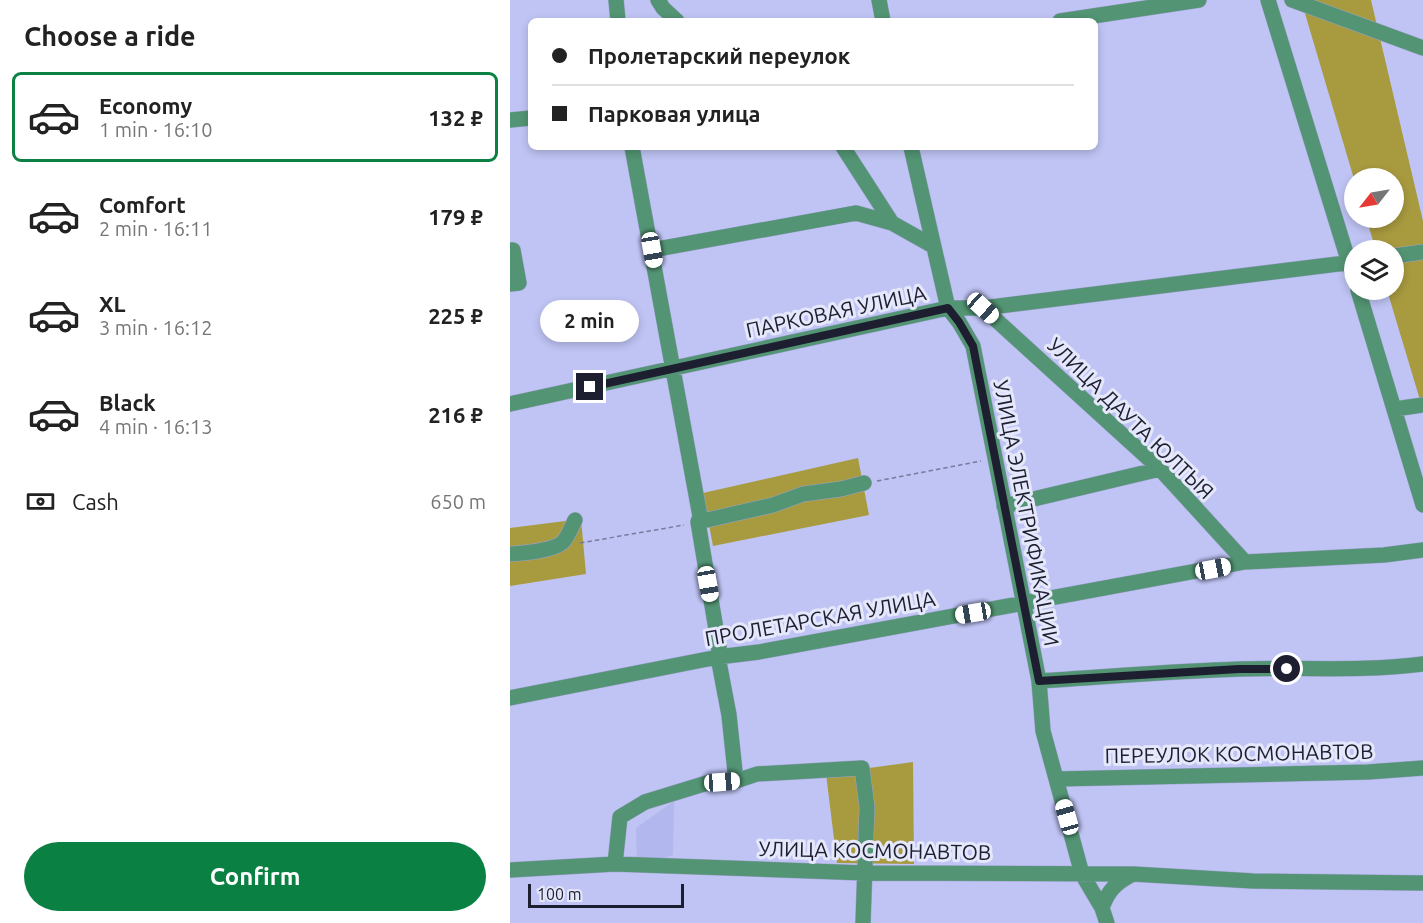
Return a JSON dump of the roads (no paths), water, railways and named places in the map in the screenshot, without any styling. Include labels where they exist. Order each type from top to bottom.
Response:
[{"type":"street","points":[[616,0],[618,18]]},
{"type":"street","points":[[658,0],[674,18]]},
{"type":"street","points":[[879,0],[882,18]]},
{"type":"street","points":[[1080,18],[1199,0]]},
{"type":"street","points":[[1268,0],[1345,240]]},
{"type":"street","points":[[1292,0],[1423,48]]},
{"type":"street","points":[[510,120],[528,118]]},
{"type":"street","points":[[633,150],[700,516],[698,522],[729,715],[736,781]]},
{"type":"street","points":[[845,150],[892,223]]},
{"type":"street","name":"УЛИЦА ЭЛЕКТРИФИКАЦИИ","points":[[912,150],[948,308],[973,346],[1025,603],[1039,681],[1043,731],[1082,874],[1102,908],[1107,923]]},
{"type":"street","points":[[652,250],[856,213],[892,223],[933,246]]},
{"type":"street","points":[[510,250],[513,250],[519,283],[510,284]]},
{"type":"street","points":[[1404,255],[1423,252]]},
{"type":"street","name":"ПАРКОВАЯ УЛИЦА","points":[[510,405],[948,308],[983,308],[1344,263]]},
{"type":"street","points":[[1361,300],[1423,505]]},
{"type":"street","name":"УЛИЦА ДАУТА ЮЛТЫЯ","points":[[983,308],[1160,469],[1245,562]]},
{"type":"street","points":[[1395,410],[1423,405]]},
{"type":"street","points":[[1004,506],[1160,469]]},
{"type":"street","points":[[698,522],[773,505],[803,494],[841,489],[864,483]]},
{"type":"street","points":[[510,554],[552,547],[564,541],[575,520]]},
{"type":"street","name":"ПРОЛЕТАРСКАЯ УЛИЦА","points":[[510,698],[718,657],[1245,562],[1384,555],[1423,550]]},
{"type":"street","points":[[1039,681],[1239,669],[1342,669],[1423,664]]},
{"type":"street","points":[[615,864],[620,817],[645,802],[707,783],[736,781],[757,774],[862,768],[867,807],[862,923]]},
{"type":"street","name":"ПЕРЕУЛОК КОСМОНАВТОВ","points":[[1057,779],[1368,772],[1423,768]]},
{"type":"street","name":"УЛИЦА КОСМОНАВТОВ","points":[[510,870],[615,864],[865,873],[1133,874],[1253,881],[1423,883]]},
{"type":"street","points":[[1102,908],[1112,888],[1119,881],[1133,874]]}]
